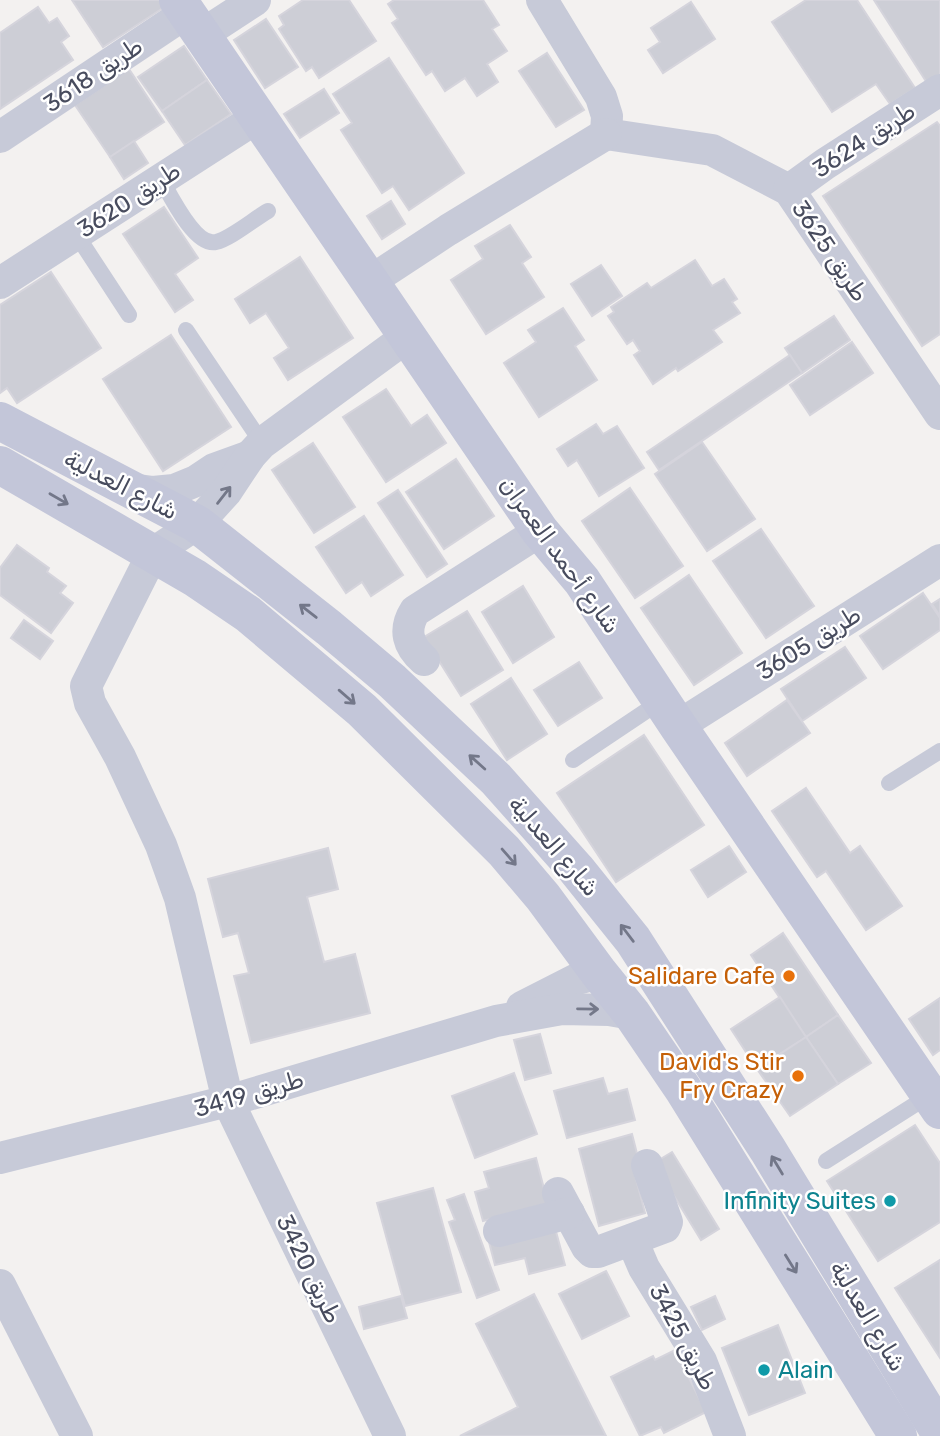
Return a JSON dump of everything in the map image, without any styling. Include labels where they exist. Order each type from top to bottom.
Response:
[{"type":"main road","name":"شارع أحمد العمران","points":[[189,15],[540,531],[582,581],[935,1103]]},
{"type":"main road","name":"شارع العدلية","points":[[0,421],[197,524],[340,636],[496,779],[633,940],[768,1150],[940,1433]]},
{"type":"main road","name":"شارع العدلية","points":[[0,465],[195,578],[248,614],[362,710],[504,851],[543,897],[632,1014],[683,1089],[898,1436]]},
{"type":"main road","points":[[599,973],[607,971],[625,980],[671,1033],[682,1042],[701,1049]]},
{"type":"street","name":"طريق 3618","points":[[0,137],[189,15],[255,0]]},
{"type":"street","points":[[369,282],[448,230],[606,134],[607,116],[601,97],[542,0]]},
{"type":"street","name":"طريق 3624","points":[[789,190],[940,90]]},
{"type":"street","name":"طريق 3620","points":[[0,283],[258,117]]},
{"type":"street","name":"طريق 3625","points":[[606,134],[712,150],[789,190],[938,406]]},
{"type":"street","points":[[131,489],[153,492],[174,490],[256,449],[408,335]]},
{"type":"street","points":[[153,553],[197,524],[226,492],[256,449]]},
{"type":"street","points":[[424,660],[409,642],[409,624],[415,611],[540,531]]},
{"type":"street","name":"طريق 3420","points":[[153,553],[86,686],[90,703],[120,757],[161,845],[180,898],[228,1101],[390,1436]]},
{"type":"street","name":"طريق 3605","points":[[669,713],[940,560]]},
{"type":"street","name":"طريق 3419","points":[[496,1021],[556,988],[599,973]]},
{"type":"street","name":"طريق 3419","points":[[0,1158],[228,1101],[496,1021],[562,1009],[609,1010],[632,1014]]},
{"type":"street","points":[[499,1231],[563,1203],[587,1247],[595,1253],[664,1227],[667,1222],[647,1166]]},
{"type":"street","name":"طريق 3425","points":[[632,1240],[645,1268],[701,1361],[730,1436]]},
{"type":"street","points":[[3,1296],[77,1436]]},
{"type":"lane","points":[[161,179],[196,235],[207,242],[219,242],[268,211]]},
{"type":"lane","points":[[76,234],[129,315]]},
{"type":"lane","points":[[186,330],[256,449]]},
{"type":"lane","points":[[573,760],[669,713]]},
{"type":"lane","points":[[889,783],[940,751]]},
{"type":"lane","points":[[826,1161],[935,1103]]},
{"type":"building","points":[[72,0],[162,0],[166,6],[103,47]]},
{"type":"building","points":[[303,0],[349,0],[376,41],[319,78],[312,67],[306,71],[279,29],[284,25],[279,16]]},
{"type":"building","points":[[394,0],[483,0],[499,25],[492,29],[507,51],[487,64],[498,82],[477,96],[465,78],[445,91],[432,71],[426,75],[392,23],[398,19],[388,4]]},
{"type":"building","points":[[806,0],[857,0],[915,88],[890,104],[876,84],[832,112],[772,22]]},
{"type":"building","points":[[874,0],[940,0],[940,75],[927,83]]},
{"type":"building","points":[[691,2],[715,39],[663,73],[648,50],[660,42],[651,28]]},
{"type":"building","points":[[38,7],[49,23],[57,18],[69,36],[61,42],[73,60],[0,109],[0,33]]},
{"type":"building","points":[[266,19],[298,67],[265,88],[234,40]]},
{"type":"building","points":[[184,46],[207,80],[162,111],[138,77]]},
{"type":"building","points":[[547,53],[584,110],[556,127],[519,71]]},
{"type":"building","points":[[389,58],[464,173],[409,210],[393,186],[382,193],[341,130],[352,123],[333,94]]},
{"type":"building","points":[[129,69],[164,122],[110,157],[75,105]]},
{"type":"building","points":[[207,80],[231,114],[185,145],[162,111]]},
{"type":"building","points":[[324,89],[339,113],[300,138],[284,114]]},
{"type":"building","points":[[937,122],[940,126],[940,334],[922,346],[823,196]]},
{"type":"building","points":[[134,141],[148,163],[124,179],[110,157]]},
{"type":"building","points":[[391,201],[405,224],[382,239],[367,216]]},
{"type":"building","points":[[164,207],[198,258],[175,274],[193,300],[175,312],[123,234]]},
{"type":"building","points":[[510,225],[531,257],[522,263],[544,297],[486,334],[451,280],[483,259],[475,246]]},
{"type":"building","points":[[300,257],[353,338],[288,380],[274,358],[289,348],[266,313],[250,323],[235,299]]},
{"type":"building","points":[[695,260],[712,286],[724,279],[737,299],[732,302],[740,313],[713,330],[722,342],[653,384],[634,355],[640,351],[633,340],[627,344],[608,316],[614,312],[611,307],[647,283],[651,288]]},
{"type":"building","points":[[601,265],[622,296],[592,316],[571,284]]},
{"type":"building","points":[[51,272],[101,348],[17,403],[7,388],[0,393],[0,305]]},
{"type":"building","points":[[563,308],[584,340],[575,346],[597,380],[539,417],[504,363],[536,342],[528,330]]},
{"type":"building","points":[[834,316],[850,340],[802,373],[785,348]]},
{"type":"building","points":[[171,335],[231,427],[163,471],[103,379]]},
{"type":"building","points":[[852,342],[873,373],[810,415],[790,385]]},
{"type":"building","points":[[790,355],[802,373],[659,470],[647,452]]},
{"type":"building","points":[[386,389],[411,426],[427,415],[446,443],[386,482],[343,417]]},
{"type":"building","points":[[596,424],[603,434],[617,426],[644,468],[599,496],[577,460],[568,466],[557,449]]},
{"type":"building","points":[[702,442],[755,519],[707,551],[655,474]]},
{"type":"building","points":[[313,443],[355,507],[314,533],[272,470]]},
{"type":"building","points":[[456,459],[494,516],[444,549],[406,492]]},
{"type":"building","points":[[630,488],[683,566],[635,598],[582,521]]},
{"type":"building","points":[[398,490],[447,564],[427,577],[378,503]]},
{"type":"building","points":[[364,516],[403,575],[371,596],[362,582],[346,593],[316,547]]},
{"type":"building","points":[[761,529],[814,606],[766,638],[713,561]]},
{"type":"building","points":[[17,545],[49,568],[47,572],[66,586],[60,593],[73,603],[51,633],[0,595],[0,568]]},
{"type":"building","points":[[689,575],[742,653],[694,685],[641,608]]},
{"type":"building","points":[[523,586],[554,637],[513,663],[482,612]]},
{"type":"building","points":[[923,593],[940,618],[940,630],[883,669],[860,636]]},
{"type":"building","points":[[940,599],[940,616],[932,604]]},
{"type":"building","points":[[467,611],[503,670],[461,696],[424,637]]},
{"type":"building","points":[[24,620],[53,641],[40,659],[11,638]]},
{"type":"building","points":[[845,647],[866,678],[802,721],[781,689]]},
{"type":"building","points":[[579,662],[602,698],[558,726],[534,690]]},
{"type":"building","points":[[511,678],[547,734],[507,760],[471,704]]},
{"type":"building","points":[[787,700],[810,733],[747,776],[725,743]]},
{"type":"building","points":[[644,735],[704,825],[616,882],[557,793]]},
{"type":"building","points":[[806,788],[850,853],[860,846],[902,906],[866,930],[826,871],[817,877],[772,811]]},
{"type":"building","points":[[729,846],[746,872],[708,897],[691,870]]},
{"type":"building","points":[[328,848],[338,889],[307,897],[324,962],[355,954],[370,1013],[251,1043],[234,976],[249,973],[238,933],[223,937],[208,879]]},
{"type":"building","name":"Salidare Cafe","points":[[783,933],[838,1015],[806,1037],[751,955]]},
{"type":"building","name":"Salidare Cafe","points":[[780,997],[806,1037],[757,1069],[731,1029]]},
{"type":"building","points":[[940,998],[940,1050],[933,1055],[909,1019]]},
{"type":"building","points":[[838,1015],[871,1063],[838,1084],[806,1037]]},
{"type":"building","points":[[540,1034],[551,1073],[525,1080],[514,1040]]},
{"type":"building","name":"David's Stir Fry Crazy","points":[[806,1037],[838,1084],[790,1116],[757,1069]]},
{"type":"building","points":[[514,1073],[537,1134],[475,1158],[452,1096]]},
{"type":"building","points":[[603,1078],[608,1094],[627,1089],[635,1120],[567,1138],[554,1091]]},
{"type":"building","name":"Infinity Suites","points":[[915,1125],[940,1163],[940,1222],[878,1261],[827,1181]]},
{"type":"building","points":[[632,1134],[642,1173],[635,1175],[645,1213],[599,1226],[579,1149]]},
{"type":"building","points":[[672,1152],[719,1229],[701,1240],[654,1163]]},
{"type":"building","points":[[536,1158],[548,1204],[483,1221],[475,1192],[489,1188],[484,1172]]},
{"type":"building","points":[[433,1188],[461,1292],[405,1306],[377,1203]]},
{"type":"building","points":[[464,1194],[499,1290],[477,1298],[449,1222],[455,1220],[447,1200]]},
{"type":"building","points":[[554,1224],[565,1265],[529,1274],[525,1258],[495,1265],[489,1242]]},
{"type":"building","name":"Infinity Suites","points":[[940,1260],[940,1358],[895,1288]]},
{"type":"building","points":[[606,1271],[629,1316],[582,1339],[559,1294]]},
{"type":"building","points":[[534,1294],[606,1436],[460,1436],[518,1407],[476,1324]]},
{"type":"building","points":[[401,1296],[407,1318],[364,1329],[359,1307]]},
{"type":"building","points":[[715,1296],[725,1319],[702,1330],[691,1307]]},
{"type":"building","name":"Alain","points":[[778,1325],[805,1393],[749,1415],[722,1348]]},
{"type":"building","points":[[675,1350],[706,1412],[664,1433],[661,1427],[640,1436],[611,1377],[653,1356],[655,1360]]},
{"type":"place","name":"Salidare Cafe","points":[[789,976]]},
{"type":"place","name":"David's Stir Fry Crazy","points":[[798,1076]]},
{"type":"place","name":"Infinity Suites","points":[[890,1201]]},
{"type":"place","name":"Alain","points":[[764,1370]]}]
